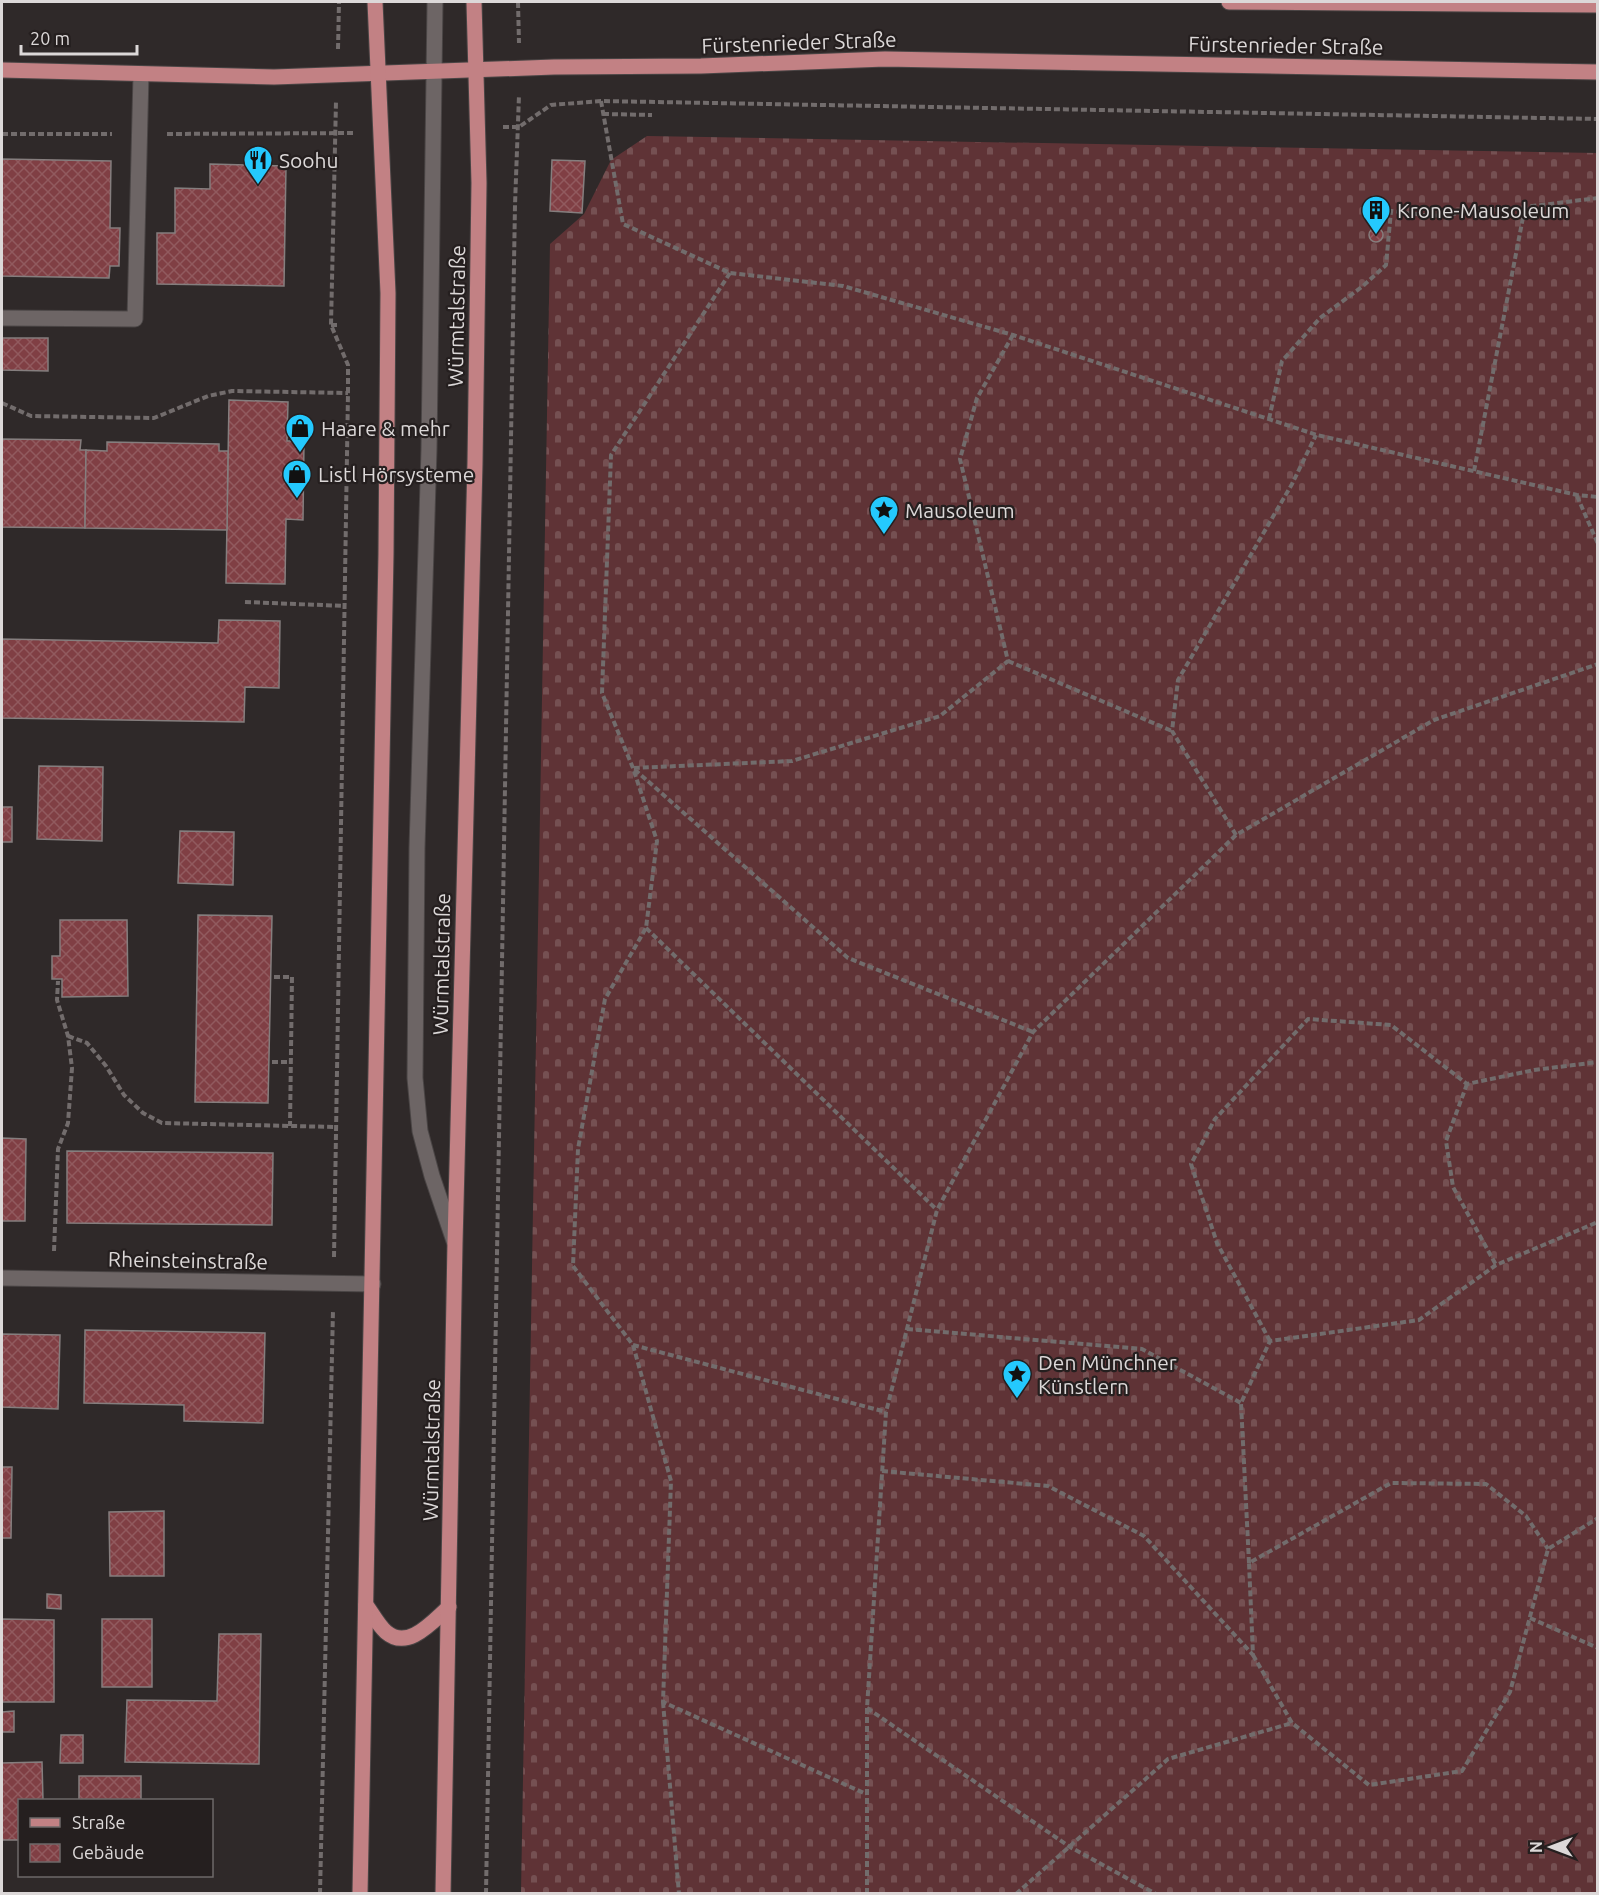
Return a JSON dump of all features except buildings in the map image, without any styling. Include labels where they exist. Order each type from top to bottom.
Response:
[{"type":"main road","points":[[360,1893],[386,566],[388,293],[375,2]]},
{"type":"main road","name":"Würmtalstraße","points":[[443,1893],[455,1244],[475,463],[479,183],[474,2]]},
{"type":"main road","name":"Fürstenrieder Straße","points":[[1229,2],[1598,6]]},
{"type":"main road","name":"Fürstenrieder Straße","points":[[2,70],[274,77],[885,59],[1598,72]]},
{"type":"main road","points":[[366,1605],[385,1630],[396,1639],[407,1639],[422,1631],[449,1607]]},
{"type":"street","points":[[435,2],[429,449],[416,860],[415,1078],[420,1131],[432,1176],[455,1244]]},
{"type":"street","points":[[2,318],[135,319],[141,74]]},
{"type":"street","name":"Rheinsteinstraße","points":[[2,1278],[373,1284]]},
{"type":"path","points":[[601,100],[623,224],[730,273],[843,286],[1012,335],[1317,435],[1576,495],[1598,497]]},
{"type":"path","points":[[486,1893],[515,205],[519,127],[551,105],[601,100],[1598,119]]},
{"type":"path","points":[[603,114],[652,115]]},
{"type":"path","points":[[320,1893],[334,1283],[348,393],[348,365],[331,325],[334,134]]},
{"type":"path","points":[[1269,419],[1282,362],[1320,318],[1363,286],[1386,265],[1391,211],[1431,216],[1598,198]]},
{"type":"path","points":[[1474,471],[1525,207]]},
{"type":"path","points":[[332,221],[340,221]]},
{"type":"path","points":[[679,1893],[663,1702],[671,1481],[633,1345],[573,1266],[578,1149],[605,999],[646,928],[657,841],[633,768],[602,693],[611,455],[730,273]]},
{"type":"path","points":[[331,325],[339,325]]},
{"type":"path","points":[[1008,661],[960,459],[977,398],[1012,335]]},
{"type":"path","points":[[2,403],[32,416],[154,418],[208,396],[232,391],[348,393]]},
{"type":"path","points":[[1172,731],[1178,680],[1292,484],[1317,435]]},
{"type":"path","points":[[1576,495],[1598,544]]},
{"type":"path","points":[[245,602],[346,606]]},
{"type":"path","points":[[633,768],[792,761],[940,716],[1008,661]]},
{"type":"path","points":[[1008,661],[1172,731],[1236,835]]},
{"type":"path","points":[[867,1893],[867,1708],[886,1412],[937,1210],[1033,1032],[1236,835],[1434,720],[1598,664]]},
{"type":"path","points":[[633,768],[848,958],[1033,1032]]},
{"type":"path","points":[[646,928],[937,1210]]},
{"type":"path","points":[[274,976],[292,976],[290,1126]]},
{"type":"path","points":[[53,1278],[58,1149],[68,1123],[72,1068],[68,1036],[57,1000],[58,981]]},
{"type":"path","points":[[1270,1341],[1217,1243],[1191,1164],[1215,1119],[1308,1019],[1391,1025],[1467,1084],[1534,1070],[1598,1062]]},
{"type":"path","points":[[68,1036],[87,1043],[106,1066],[124,1095],[143,1113],[162,1123],[336,1127]]},
{"type":"path","points":[[272,1062],[291,1062]]},
{"type":"path","points":[[1467,1084],[1446,1141],[1453,1186],[1496,1265]]},
{"type":"path","points":[[1270,1341],[1419,1320],[1496,1265],[1598,1222]]},
{"type":"path","points":[[906,1329],[1142,1349],[1240,1403]]},
{"type":"path","points":[[1253,1655],[1240,1403],[1270,1341]]},
{"type":"path","points":[[633,1345],[886,1412]]},
{"type":"path","points":[[882,1471],[1048,1485],[1144,1536],[1253,1655],[1292,1723],[1369,1785],[1462,1771],[1510,1692],[1548,1549],[1598,1518]]},
{"type":"path","points":[[1249,1563],[1391,1483],[1486,1484],[1526,1516],[1548,1549]]},
{"type":"path","points":[[1529,1618],[1598,1648]]},
{"type":"path","points":[[663,1702],[866,1794]]},
{"type":"path","points":[[867,1708],[1070,1847],[1156,1893]]},
{"type":"path","points":[[1016,1893],[1168,1759],[1292,1723]]},
{"type":"green space","points":[[647,136],[1597,153],[1597,1893],[521,1893],[550,244],[584,214],[611,160]]},
{"type":"place","name":"Soohu","points":[[258,186]]},
{"type":"place","name":"Krone-Mausoleum","points":[[1376,236]]},
{"type":"place","name":"Haare & mehr","points":[[300,454]]},
{"type":"place","name":"Listl Hörsysteme","points":[[297,500]]},
{"type":"place","name":"Mausoleum","points":[[884,536]]},
{"type":"place","name":"Den Münchner Künstlern","points":[[1017,1400]]}]
